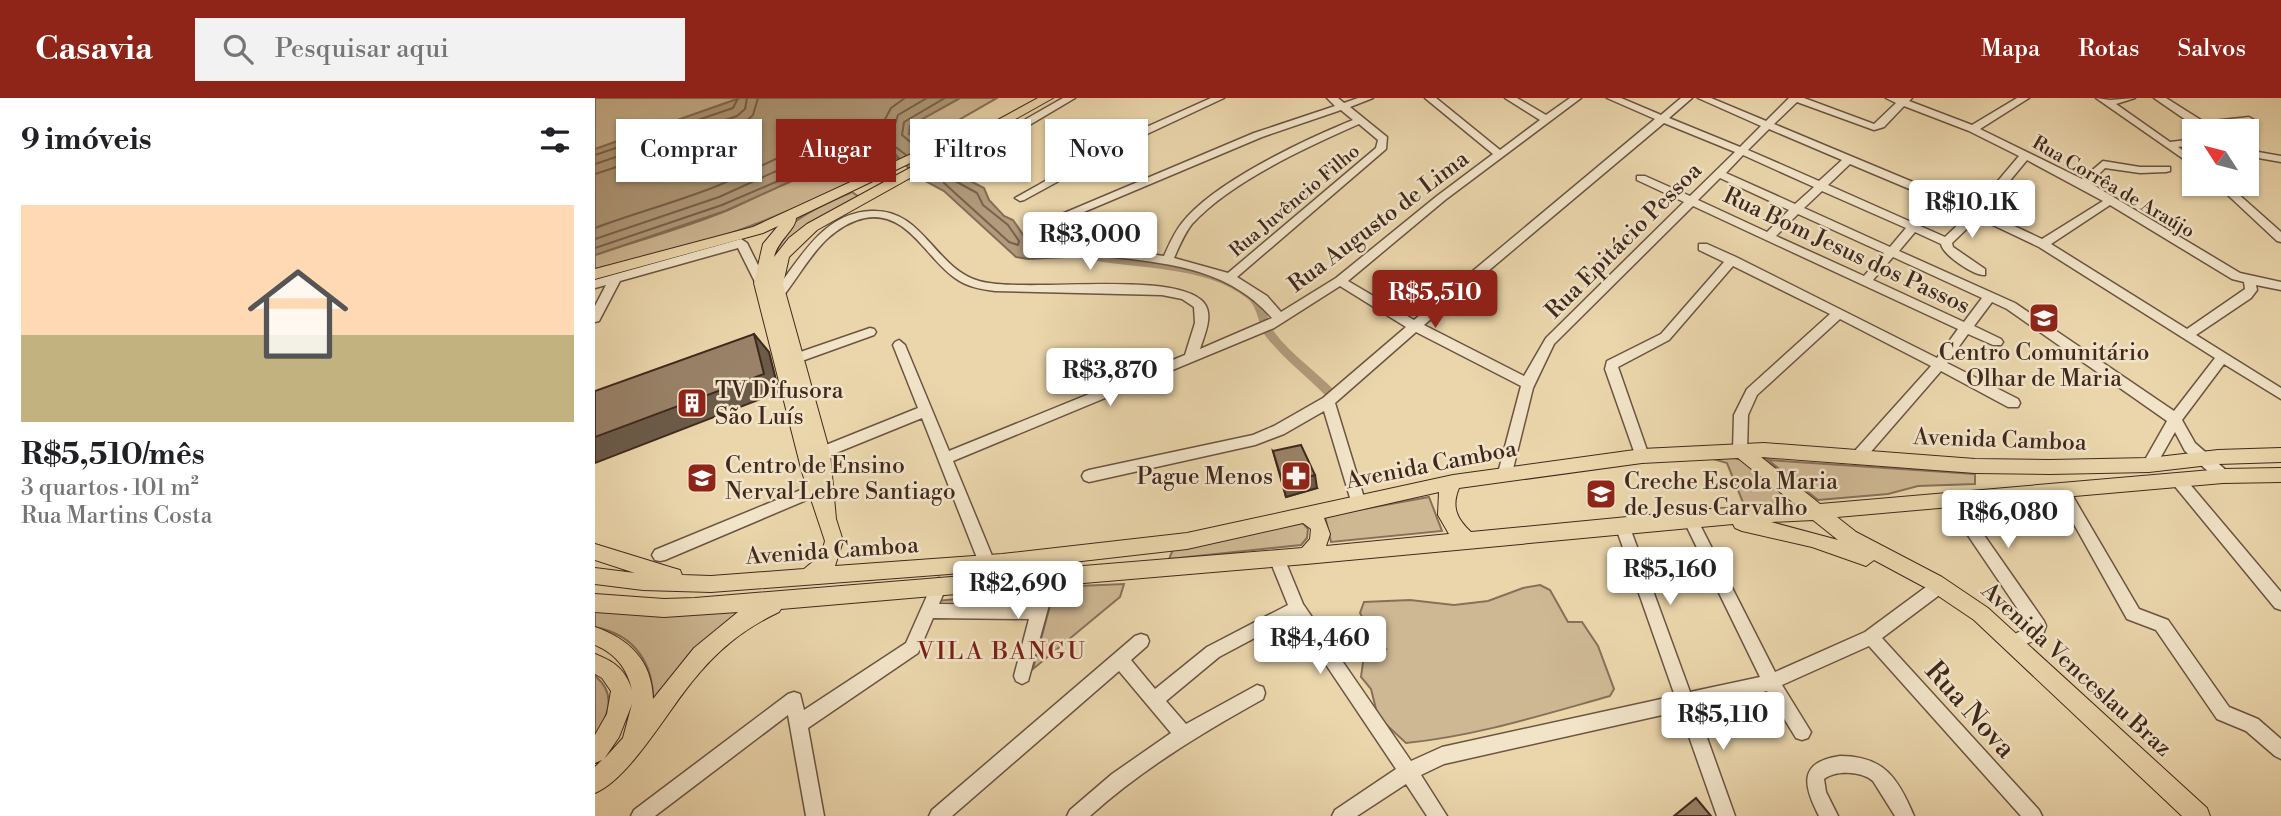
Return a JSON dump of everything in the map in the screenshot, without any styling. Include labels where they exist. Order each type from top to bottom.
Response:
[{"type":"main road","points":[[997,119],[1032,98]]},
{"type":"main road","points":[[1005,119],[1047,98]]},
{"type":"main road","points":[[595,274],[735,238],[910,163]]},
{"type":"main road","points":[[767,293],[776,269],[790,245],[812,227],[910,171]]},
{"type":"main road","points":[[815,205],[792,219],[775,236],[764,261],[767,293],[821,453],[821,487]]},
{"type":"main road","points":[[789,360],[834,547],[830,559],[818,571],[807,576]]},
{"type":"main road","name":"Avenida Camboa","points":[[595,576],[654,583],[711,584],[987,563],[1187,541],[1453,482],[1642,456],[1740,450],[1975,466],[2050,467],[2149,465],[2278,454]]},
{"type":"main road","name":"Avenida Venceslau Braz","points":[[1740,450],[1849,538],[1973,608],[2014,642],[2199,816]]},
{"type":"main road","points":[[1912,502],[1934,494],[1988,490],[1994,479],[1990,473],[1975,466]]},
{"type":"main road","name":"Avenida Camboa","points":[[595,603],[664,608],[795,599],[1306,556],[1710,517],[1817,512],[1912,502],[2063,492],[2223,475],[2277,478]]},
{"type":"main road","points":[[1453,482],[1446,496],[1446,514],[1455,530],[1469,541]]},
{"type":"main road","points":[[1305,515],[1317,522],[1322,534],[1320,543],[1306,556]]},
{"type":"main road","name":"Avenida Venceslau Braz","points":[[1710,517],[1824,543],[1933,587],[2009,649],[2185,816]]},
{"type":"main road","points":[[830,524],[847,561],[859,572]]},
{"type":"main road","points":[[595,552],[657,563],[711,584]]},
{"type":"main road","points":[[600,767],[643,731],[697,658],[715,639],[758,611],[795,599]]},
{"type":"main road","points":[[595,636],[625,652],[636,665],[643,682],[638,724],[630,742],[600,767]]},
{"type":"main road","points":[[595,664],[607,669],[615,677],[622,699],[600,767]]},
{"type":"street","points":[[1031,120],[1070,98]]},
{"type":"street","points":[[1020,198],[1126,140],[1219,98]]},
{"type":"street","points":[[1167,261],[1186,224],[1220,197],[1315,141],[1360,120],[1332,98]]},
{"type":"street","points":[[1037,227],[1258,135],[1368,98]]},
{"type":"street","name":"Rua Augusto de Lima","points":[[1430,98],[1500,155]]},
{"type":"street","points":[[1510,98],[1548,120]]},
{"type":"street","name":"Rua Augusto de Lima","points":[[1089,250],[1210,270],[1267,301],[1271,325],[1340,281],[1441,198],[1576,98]]},
{"type":"street","points":[[1612,98],[1821,185],[1945,242],[1947,249],[1981,272]]},
{"type":"street","points":[[1090,476],[1255,440],[1279,430],[1328,402],[1687,98]]},
{"type":"street","points":[[1703,98],[1977,213],[2043,244],[2281,394]]},
{"type":"street","points":[[1795,98],[1874,127],[1880,125],[1900,99]]},
{"type":"street","name":"Rua Epitácio Pessoa","points":[[1505,473],[1527,383],[1536,361],[1550,341],[1795,98]]},
{"type":"street","points":[[1973,129],[2024,98]]},
{"type":"street","points":[[2105,100],[2130,98]]},
{"type":"street","points":[[2159,98],[2191,119]]},
{"type":"street","name":"Rua Corrêa de Araújo","points":[[1900,99],[1973,129],[2083,184],[2223,269],[2250,281],[2281,286]]},
{"type":"street","points":[[2105,100],[2182,155]]},
{"type":"street","name":"Rua Juvêncio Filho","points":[[1229,278],[1381,149],[1383,139],[1360,120]]},
{"type":"street","points":[[2168,145],[2182,143]]},
{"type":"street","points":[[1945,242],[1977,213],[2026,155]]},
{"type":"street","points":[[2259,155],[2281,159]]},
{"type":"street","points":[[1769,236],[1849,159]]},
{"type":"street","points":[[2083,184],[2103,164],[2140,170],[2166,169]]},
{"type":"street","points":[[1719,174],[2022,313],[2175,419],[2185,440],[2202,459],[2223,475]]},
{"type":"street","name":"Rua Bom Jesus dos Passos","points":[[1641,178],[1997,342]]},
{"type":"street","points":[[2234,196],[2281,238]]},
{"type":"street","points":[[2043,244],[2111,200]]},
{"type":"street","points":[[595,284],[741,243],[767,293],[808,250],[831,231],[865,215],[887,214],[905,221],[953,274],[981,286],[1017,289],[1139,288],[1173,293],[1195,301],[1201,307],[1202,316],[1191,356]]},
{"type":"street","points":[[1865,282],[1913,227]]},
{"type":"street","points":[[1703,247],[1839,313],[2013,403]]},
{"type":"street","points":[[1642,456],[1611,369],[1612,364],[1665,337],[1732,260]]},
{"type":"street","points":[[595,318],[617,276]]},
{"type":"street","points":[[1340,281],[1415,326],[1527,383]]},
{"type":"street","points":[[2188,334],[2247,295],[2251,290],[2250,281]]},
{"type":"street","points":[[1857,458],[1939,365],[1989,297]]},
{"type":"street","points":[[1740,450],[1741,415],[1752,392],[1839,313]]},
{"type":"street","points":[[945,458],[1271,325]]},
{"type":"street","points":[[789,360],[870,332]]},
{"type":"street","points":[[899,345],[987,563]]},
{"type":"street","points":[[2149,465],[2175,419],[2223,357]]},
{"type":"street","points":[[1328,402],[1358,501]]},
{"type":"street","points":[[821,453],[925,411]]},
{"type":"street","points":[[2178,480],[2281,603]]},
{"type":"street","points":[[657,563],[821,487]]},
{"type":"street","points":[[2063,492],[2130,610],[2142,620],[2155,621],[2162,625],[2217,708],[2227,716],[2252,725],[2281,750]]},
{"type":"street","points":[[1951,499],[2038,626],[2036,632],[2014,642]]},
{"type":"street","points":[[1690,519],[1771,682],[1802,732]]},
{"type":"street","points":[[1622,525],[1726,816]]},
{"type":"street","points":[[1277,558],[1297,608],[1439,816]]},
{"type":"street","points":[[1022,676],[1049,576]]},
{"type":"street","points":[[797,725],[904,654],[916,641],[939,585]]},
{"type":"street","points":[[1341,816],[1408,772],[1460,751],[1771,682],[1871,637],[1933,587]]},
{"type":"street","points":[[1156,699],[1213,652],[1297,608]]},
{"type":"street","points":[[929,611],[1039,612]]},
{"type":"street","name":"Rua Nova","points":[[1871,637],[2033,816]]},
{"type":"street","points":[[938,816],[1141,641]]},
{"type":"street","points":[[1119,659],[1156,699],[1183,734]]},
{"type":"street","points":[[1076,816],[1126,773],[1183,734],[1257,693]]},
{"type":"street","points":[[640,816],[794,700],[815,816]]},
{"type":"street","points":[[1829,816],[1815,781],[1817,773],[1825,767],[1853,764],[1875,771],[1884,779],[1905,816]]},
{"type":"shaded area","points":[[595,98],[740,98],[680,119],[616,119],[616,142],[595,149]]},
{"type":"shaded area","points":[[960,98],[997,98],[960,119],[922,119]]},
{"type":"shaded area","points":[[788,182],[851,182],[734,232],[595,269],[595,255],[679,228],[744,203]]},
{"type":"shaded area","points":[[852,192],[859,197],[794,235],[771,263],[774,249],[790,226],[813,210]]},
{"type":"shaded area","points":[[1732,457],[1742,460],[1799,505],[1744,505],[1727,463],[1710,458]]},
{"type":"shaded area","points":[[1768,460],[1975,474],[1975,484],[1918,486],[1888,494],[1818,500]]},
{"type":"shaded area","points":[[1429,497],[1442,531],[1331,542],[1325,516]]},
{"type":"shaded area","points":[[1302,522],[1308,529],[1307,538],[1301,545],[1169,559],[1174,547]]},
{"type":"shaded area","points":[[1124,584],[1120,597],[1033,669],[1055,587]]},
{"type":"shaded area","points":[[1540,585],[1550,590],[1568,622],[1582,622],[1598,646],[1614,689],[1610,696],[1483,730],[1406,743],[1378,717],[1371,689],[1361,677],[1364,655],[1386,649],[1371,633],[1360,613],[1364,602],[1410,600],[1454,605],[1488,601],[1523,588]]},
{"type":"shaded area","points":[[1032,592],[1035,595],[1030,603],[936,608],[937,601]]},
{"type":"shaded area","points":[[756,607],[653,706],[651,677],[640,654],[622,637],[595,627],[595,609]]},
{"type":"shaded area","points":[[595,676],[607,691],[608,707],[595,741]]},
{"type":"water","points":[[740,98],[960,98],[922,119],[910,119],[910,170],[896,155],[896,119],[776,119],[776,182],[790,182],[725,211],[595,255],[595,149],[616,142],[616,182],[762,182],[762,119],[680,119]]},
{"type":"water","points":[[927,182],[972,182],[984,188],[989,200],[1004,216],[1013,220],[1026,239],[1085,256],[1028,259],[1016,257],[944,191]]},
{"type":"building","points":[[754,334],[764,374],[595,437],[595,391]]},
{"type":"building","points":[[1301,445],[1315,475],[1283,484],[1273,451]]},
{"type":"building","points":[[1696,798],[1711,816],[1674,816]]},
{"type":"waterway","points":[[1085,256],[1172,268],[1217,279],[1236,287],[1256,301],[1271,336],[1329,392]]},
{"type":"place","name":"Centro Comunitário Olhar de Maria","points":[[2044,318]]},
{"type":"place","name":"TV Difusora São Luís","points":[[692,403]]},
{"type":"place","name":"Pague Menos","points":[[1296,476]]},
{"type":"place","name":"Centro de Ensino Nerval Lebre Santiago","points":[[702,478]]},
{"type":"place","name":"Creche Escola Maria de Jesus Carvalho","points":[[1601,494]]},
{"type":"district","name":"VILA BANGU","points":[[1002,651]]}]
